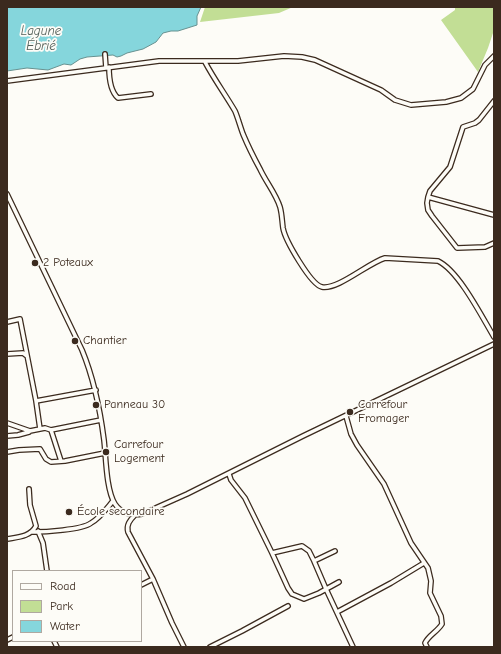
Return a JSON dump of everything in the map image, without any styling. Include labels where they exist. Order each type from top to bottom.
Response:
[{"type":"street","points":[[105,54],[109,80],[115,96],[120,98],[151,94]]},
{"type":"street","points":[[7,81],[159,61],[205,62],[238,61],[284,56],[304,57],[382,90],[395,100],[411,105],[428,102],[446,102],[461,98],[473,89],[485,66],[494,57]]},
{"type":"street","points":[[205,62],[235,111],[243,135],[280,207],[283,228],[292,250],[306,269],[309,277],[323,287],[332,286],[378,260],[385,258],[438,261],[455,276],[467,291],[494,337]]},
{"type":"street","points":[[494,100],[475,124],[463,127],[450,167],[430,191],[428,197],[428,210],[457,248],[485,247],[494,243]]},
{"type":"street","points":[[7,194],[91,371],[101,420],[109,485],[113,500],[124,512],[135,515],[147,512],[229,474],[303,436],[494,344]]},
{"type":"street","points":[[428,197],[494,215]]},
{"type":"street","points":[[7,322],[20,319],[40,429]]},
{"type":"street","points":[[7,354],[23,353],[27,356]]},
{"type":"street","points":[[36,401],[96,390]]},
{"type":"street","points":[[346,416],[351,434],[384,484],[411,543],[428,568],[431,581],[430,595],[438,608],[442,624],[438,630],[425,642],[426,647]]},
{"type":"street","points":[[7,436],[18,435],[45,428],[50,430],[101,420]]},
{"type":"street","points":[[7,423],[30,431]]},
{"type":"street","points":[[50,430],[61,460]]},
{"type":"street","points":[[7,452],[36,448],[42,450],[46,459],[49,461],[65,461],[106,454]]},
{"type":"street","points":[[229,474],[231,480],[245,498],[292,594],[304,599],[339,582]]},
{"type":"street","points":[[29,489],[30,505],[43,543],[47,570]]},
{"type":"street","points":[[7,539],[32,532],[86,526],[98,518],[113,500]]},
{"type":"street","points":[[135,515],[127,528],[153,579],[184,647]]},
{"type":"street","points":[[32,532],[36,526]]},
{"type":"street","points":[[272,553],[302,546],[309,551],[353,647]]},
{"type":"street","points":[[314,561],[335,552]]},
{"type":"street","points":[[337,612],[391,583],[424,563]]},
{"type":"street","points":[[142,584],[153,579]]},
{"type":"street","points":[[210,647],[288,606]]},
{"type":"green space","points":[[205,7],[293,7],[279,13],[200,22]]},
{"type":"green space","points":[[455,7],[494,7],[494,30],[478,72],[441,20],[455,10]]},
{"type":"water","name":"Lagune Ébrié","points":[[7,7],[201,7],[197,16],[197,25],[178,31],[163,33],[156,42],[143,49],[117,57],[113,55],[87,57],[80,59],[71,65],[64,64],[48,70],[27,68],[7,71]]},
{"type":"place","name":"2 Poteaux","points":[[35,263]]},
{"type":"place","name":"Chantier","points":[[75,341]]},
{"type":"place","name":"Panneau 30","points":[[96,405]]},
{"type":"place","name":"Carrefour Fromager","points":[[350,412]]},
{"type":"place","name":"Carrefour Logement","points":[[106,452]]},
{"type":"place","name":"École secondaire","points":[[69,512]]}]
